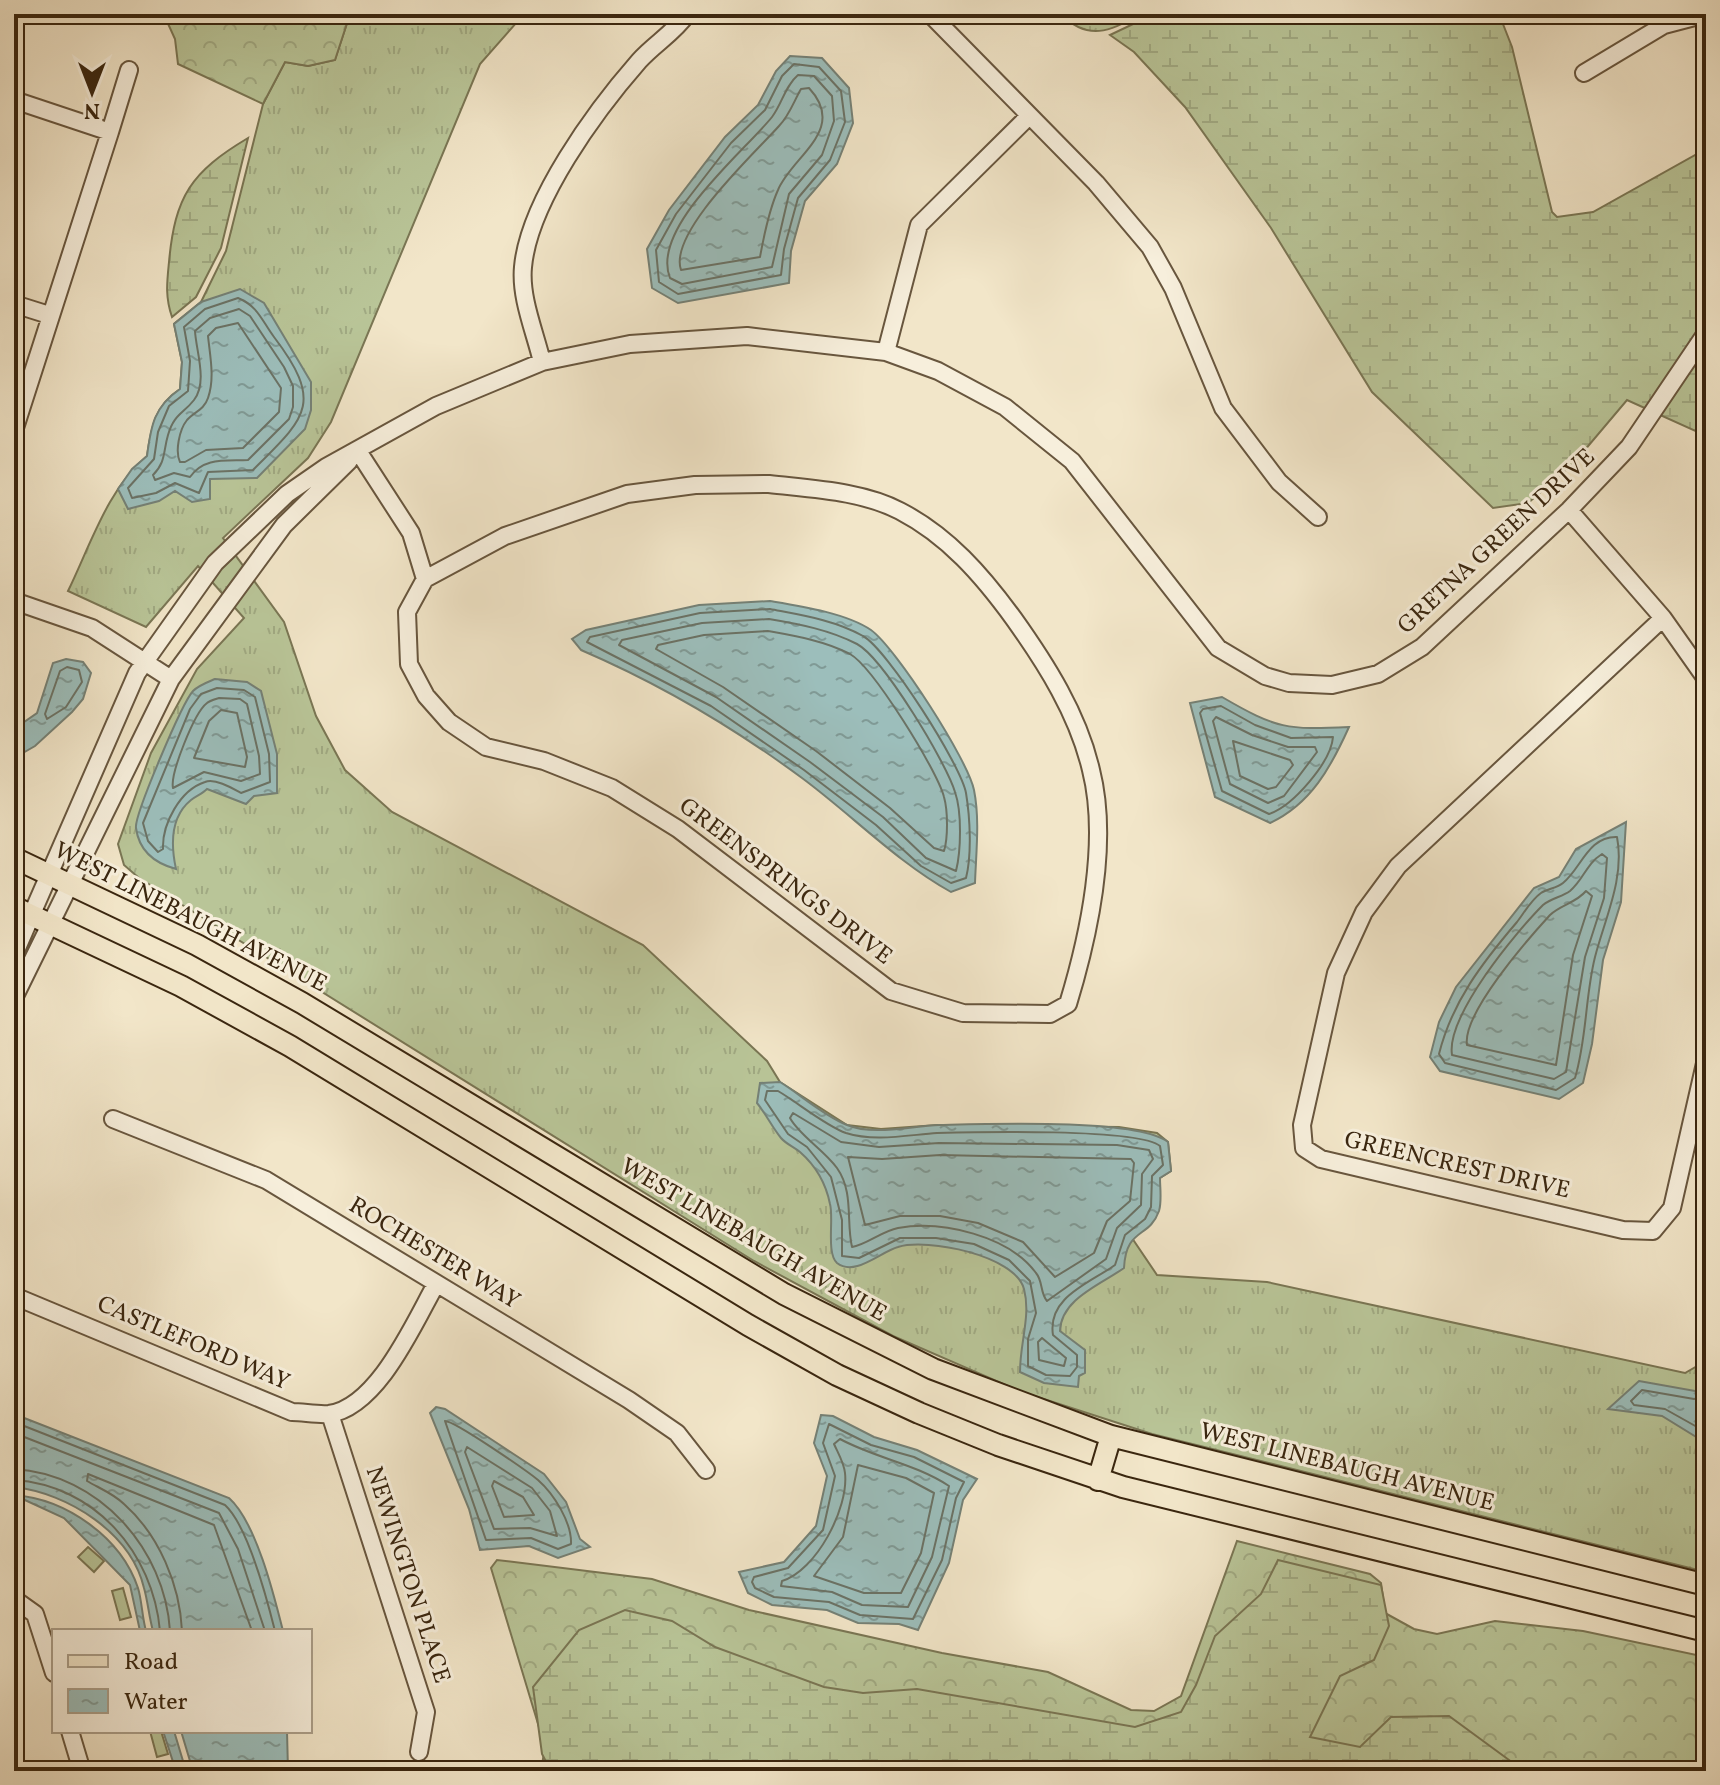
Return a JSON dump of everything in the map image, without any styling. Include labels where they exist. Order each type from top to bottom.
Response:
[{"type":"main road","name":"WEST LINEBAUGH AVENUE","points":[[14,858],[197,945],[302,1003],[833,1320],[933,1369],[1111,1436],[1706,1585]]},
{"type":"main road","points":[[23,910],[181,986],[290,1046],[685,1288],[837,1375],[998,1445],[1098,1480],[1706,1631]]},
{"type":"main road","points":[[1098,1480],[1111,1436]]},
{"type":"street","points":[[542,362],[525,294],[523,267],[530,238],[559,170],[597,111],[642,58],[687,14]]},
{"type":"street","points":[[930,14],[1096,183],[1150,247],[1173,288],[1223,408],[1279,482],[1318,517]]},
{"type":"street","points":[[1584,73],[1664,25],[1706,14]]},
{"type":"street","points":[[14,431],[129,70]]},
{"type":"street","points":[[14,100],[110,132]]},
{"type":"street","points":[[886,352],[919,225],[1029,116]]},
{"type":"street","points":[[14,304],[49,315]]},
{"type":"street","name":"GRETNA GREEN DRIVE","points":[[14,955],[23,910],[49,874],[145,660],[215,563],[245,530],[300,483],[436,406],[542,362],[630,344],[747,336],[886,352],[938,371],[987,395],[1045,436],[1091,481],[1218,648],[1242,665],[1289,683],[1332,685],[1355,681],[1401,662],[1569,510],[1629,447],[1706,333]]},
{"type":"street","points":[[358,451],[411,533],[425,579]]},
{"type":"street","name":"GRETNA GREEN DRIVE","points":[[14,998],[171,679],[284,525],[358,451]]},
{"type":"street","name":"GREENSPRINGS DRIVE","points":[[769,484],[832,491],[897,509],[943,537],[994,591],[1046,664],[1091,770],[1098,830],[1087,943],[1068,1004],[1050,1014],[963,1013],[891,991],[678,829],[612,788],[544,761],[486,747],[449,722],[426,696],[409,664],[407,612],[425,579],[505,536],[577,508],[627,494],[695,485],[769,484]]},
{"type":"street","points":[[1569,510],[1663,618],[1706,679]]},
{"type":"street","points":[[14,601],[92,628],[171,679]]},
{"type":"street","name":"GREENCREST DRIVE","points":[[1663,618],[1398,866],[1364,912],[1336,973],[1321,1029],[1302,1125],[1304,1148],[1321,1159],[1623,1230],[1653,1231],[1672,1208],[1706,1059]]},
{"type":"street","points":[[99,760],[124,772]]},
{"type":"street","name":"ROCHESTER WAY","points":[[113,1119],[266,1180],[677,1433],[706,1470]]},
{"type":"street","points":[[330,1414],[355,1402],[387,1371],[436,1284]]},
{"type":"street","name":"CASTLEFORD WAY","points":[[14,1296],[292,1412],[330,1414]]},
{"type":"street","name":"NEWINGTON PLACE","points":[[330,1414],[426,1712],[419,1752]]},
{"type":"street","points":[[14,1599],[28,1605],[35,1614],[52,1667]]},
{"type":"street","points":[[71,1733],[82,1771]]},
{"type":"green space","points":[[122,14],[350,14],[335,60],[308,66],[285,62],[263,104],[178,64],[175,39],[165,17]]},
{"type":"green space","points":[[350,14],[524,14],[480,64],[331,422],[308,458],[223,538],[284,622],[316,716],[345,770],[392,812],[643,945],[767,1061],[780,1082],[847,1125],[881,1129],[938,1125],[1119,1127],[1157,1133],[1168,1142],[1171,1171],[1160,1178],[1158,1206],[1152,1219],[1132,1238],[1157,1275],[1267,1282],[1685,1373],[1706,1361],[1706,1572],[1152,1434],[1022,1392],[893,1336],[754,1261],[139,878],[124,865],[118,844],[151,753],[197,669],[244,618],[198,566],[146,627],[68,591],[111,501],[133,469],[147,456],[160,410],[180,389],[182,362],[174,324],[201,302],[226,251],[263,104],[285,62],[308,66],[335,60]]},
{"type":"green space","points":[[1061,14],[1140,14],[1109,29],[1090,31],[1080,28]]},
{"type":"green space","points":[[1154,14],[1499,14],[1512,47],[1552,212],[1557,217],[1593,212],[1706,149],[1706,441],[1698,432],[1627,400],[1573,464],[1528,503],[1493,508],[1372,392],[1271,228],[1185,107],[1134,52],[1110,35]]},
{"type":"green space","points":[[248,138],[221,248],[196,297],[172,317],[167,296],[168,276],[172,239],[182,203],[189,188],[212,162]]},
{"type":"green space","points":[[1237,1541],[1370,1574],[1381,1583],[1385,1613],[1414,1629],[1437,1634],[1495,1621],[1583,1631],[1706,1657],[1706,1771],[541,1771],[545,1747],[491,1568],[497,1560],[652,1579],[749,1610],[942,1653],[1048,1672],[1131,1710],[1154,1711],[1181,1696]]},
{"type":"green space","points":[[88,1547],[104,1561],[94,1572],[78,1557]]},
{"type":"green space","points":[[1278,1560],[1381,1585],[1389,1626],[1374,1660],[1340,1676],[1310,1737],[1360,1747],[1391,1717],[1449,1716],[1524,1771],[551,1771],[542,1754],[533,1687],[579,1630],[625,1610],[672,1621],[715,1647],[824,1687],[863,1693],[917,1689],[1135,1727],[1181,1712],[1196,1685],[1215,1636],[1261,1594]]},
{"type":"green space","points":[[123,1588],[131,1617],[120,1620],[112,1591]]},
{"type":"green space","points":[[151,1733],[162,1733],[168,1754],[157,1757]]},
{"type":"water","points":[[790,56],[822,58],[849,88],[853,123],[837,164],[805,201],[791,251],[789,283],[678,303],[652,288],[647,249],[669,210],[725,137],[758,105],[776,71]]},
{"type":"water","points":[[240,289],[264,303],[311,382],[311,410],[305,429],[257,478],[210,479],[210,499],[192,502],[175,491],[159,501],[128,509],[118,489],[132,469],[147,456],[155,418],[164,403],[180,389],[182,362],[174,324],[201,302]]},
{"type":"water","points":[[770,601],[822,611],[861,624],[871,630],[897,658],[945,731],[969,775],[976,801],[975,883],[951,892],[931,880],[893,853],[821,792],[749,741],[667,692],[581,650],[572,639],[586,630],[699,605]]},
{"type":"water","points":[[66,659],[83,662],[91,673],[83,699],[35,746],[14,758],[14,729],[37,713],[53,663]]},
{"type":"water","points":[[215,679],[247,682],[261,691],[277,754],[277,793],[254,796],[246,804],[207,789],[191,800],[179,815],[174,832],[176,869],[154,859],[144,849],[136,828],[137,819],[187,700],[195,689]]},
{"type":"water","points":[[1222,697],[1256,716],[1283,725],[1349,727],[1318,783],[1297,806],[1270,823],[1215,797],[1190,703]]},
{"type":"water","points":[[1626,822],[1621,902],[1603,960],[1592,1044],[1583,1083],[1559,1099],[1440,1071],[1430,1057],[1439,1022],[1456,987],[1534,888],[1559,877],[1576,849]]},
{"type":"water","points":[[780,1082],[830,1116],[847,1125],[869,1130],[939,1125],[1059,1124],[1126,1129],[1151,1134],[1168,1142],[1171,1171],[1160,1178],[1161,1199],[1155,1220],[1133,1239],[1124,1268],[1074,1301],[1062,1320],[1060,1331],[1085,1350],[1085,1373],[1079,1376],[1078,1387],[1044,1383],[1020,1372],[1026,1319],[1024,1289],[1017,1277],[988,1258],[948,1247],[911,1245],[898,1247],[852,1267],[837,1263],[831,1244],[830,1204],[823,1182],[806,1157],[781,1138],[757,1103],[760,1083]]},
{"type":"water","points":[[1639,1381],[1695,1391],[1706,1388],[1706,1443],[1662,1416],[1608,1409]]},
{"type":"water","points":[[436,1407],[445,1409],[544,1474],[566,1502],[580,1539],[590,1547],[558,1558],[529,1546],[480,1550],[469,1509],[430,1413]]},
{"type":"water","points":[[14,1414],[229,1498],[239,1509],[256,1541],[282,1629],[153,1629],[137,1568],[111,1533],[75,1507],[35,1491],[14,1487]]},
{"type":"water","points":[[821,1415],[833,1416],[874,1437],[917,1450],[977,1479],[963,1500],[949,1563],[918,1630],[899,1624],[858,1623],[827,1610],[772,1605],[748,1593],[739,1572],[784,1562],[816,1526],[827,1476],[814,1443]]},
{"type":"water","points":[[14,1495],[53,1504],[72,1513],[105,1537],[130,1570],[138,1588],[146,1629],[140,1629],[130,1585],[64,1518]]},
{"type":"water","points":[[164,1733],[175,1733],[186,1771],[176,1771]]},
{"type":"water","points":[[182,1733],[287,1733],[288,1771],[193,1771]]}]
